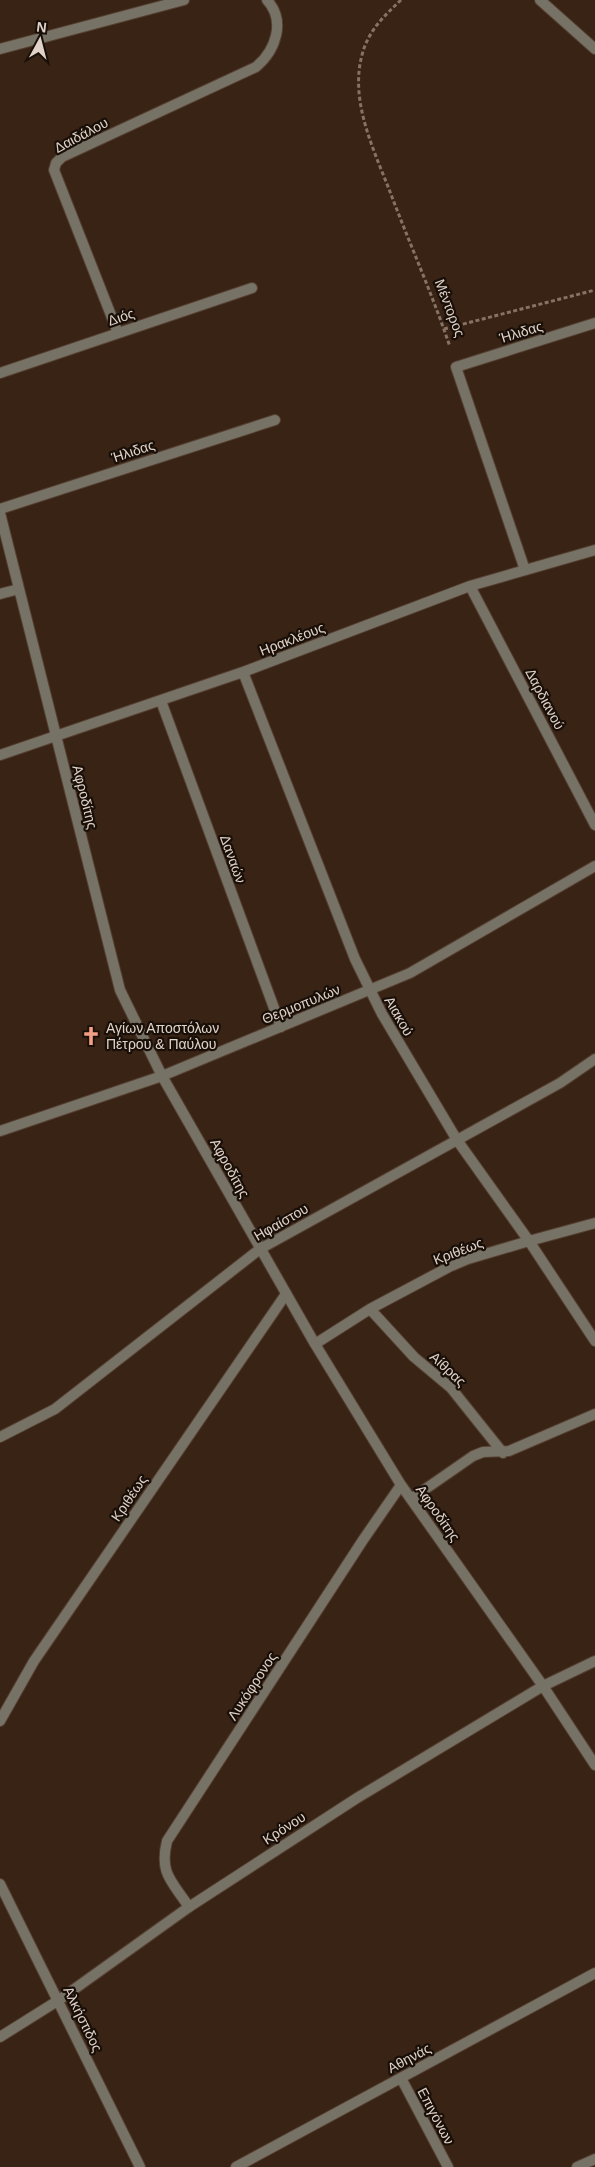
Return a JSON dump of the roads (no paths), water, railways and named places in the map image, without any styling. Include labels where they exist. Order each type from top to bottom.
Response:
[{"type":"street","points":[[0,49],[184,0]]},
{"type":"street","name":"Δαιδάλου","points":[[118,333],[54,170],[56,163],[62,158],[256,67],[266,59],[272,48],[277,30],[276,15],[266,0]]},
{"type":"street","points":[[540,0],[595,49]]},
{"type":"street","name":"Διός","points":[[0,373],[252,288]]},
{"type":"street","name":"Ήλιδας","points":[[525,570],[456,366],[595,323]]},
{"type":"street","name":"Ήλιδας","points":[[0,509],[275,420]]},
{"type":"street","name":"Αφροδίτης","points":[[0,512],[120,990],[162,1076],[315,1344],[411,1499],[543,1686],[595,1765]]},
{"type":"street","name":"Ηρακλέους","points":[[0,755],[243,672],[470,586],[595,550]]},
{"type":"street","name":"Δαρδιανού","points":[[470,586],[595,826]]},
{"type":"street","points":[[0,594],[19,589]]},
{"type":"street","name":"Αιακού","points":[[243,672],[369,991],[457,1140],[529,1241],[595,1341]]},
{"type":"street","name":"Δαναών","points":[[161,701],[281,1026]]},
{"type":"street","name":"Θερμοπυλών","points":[[0,1130],[162,1076],[369,991],[423,967],[595,866]]},
{"type":"street","name":"Ηφαίστου","points":[[0,1438],[55,1409],[260,1249],[560,1083],[595,1059]]},
{"type":"street","name":"Κριθέως","points":[[315,1344],[413,1284],[455,1265],[529,1241],[595,1223]]},
{"type":"street","name":"Κριθέως","points":[[0,1721],[34,1661],[286,1294]]},
{"type":"street","name":"Αίθρας","points":[[370,1309],[414,1357],[451,1388],[503,1453]]},
{"type":"street","points":[[411,1499],[473,1456],[483,1452],[503,1453],[595,1414]]},
{"type":"street","name":"Λυκόφρoνος","points":[[189,1907],[165,1871],[163,1858],[168,1841],[363,1540],[402,1485]]},
{"type":"street","name":"Κρόνου","points":[[0,2037],[59,2000],[189,1907],[357,1798],[543,1686],[595,1661]]},
{"type":"street","name":"Αλκήστιδος","points":[[0,1884],[140,2167]]},
{"type":"street","name":"Αθηνάς","points":[[236,2167],[595,1973]]},
{"type":"street","name":"Επιγόνων","points":[[401,2078],[448,2167]]},
{"type":"street","points":[[577,2167],[595,2159]]},
{"type":"place","name":"Αγίων Αποστόλων Πέτρου & Παύλου","points":[[91,1036]]}]
